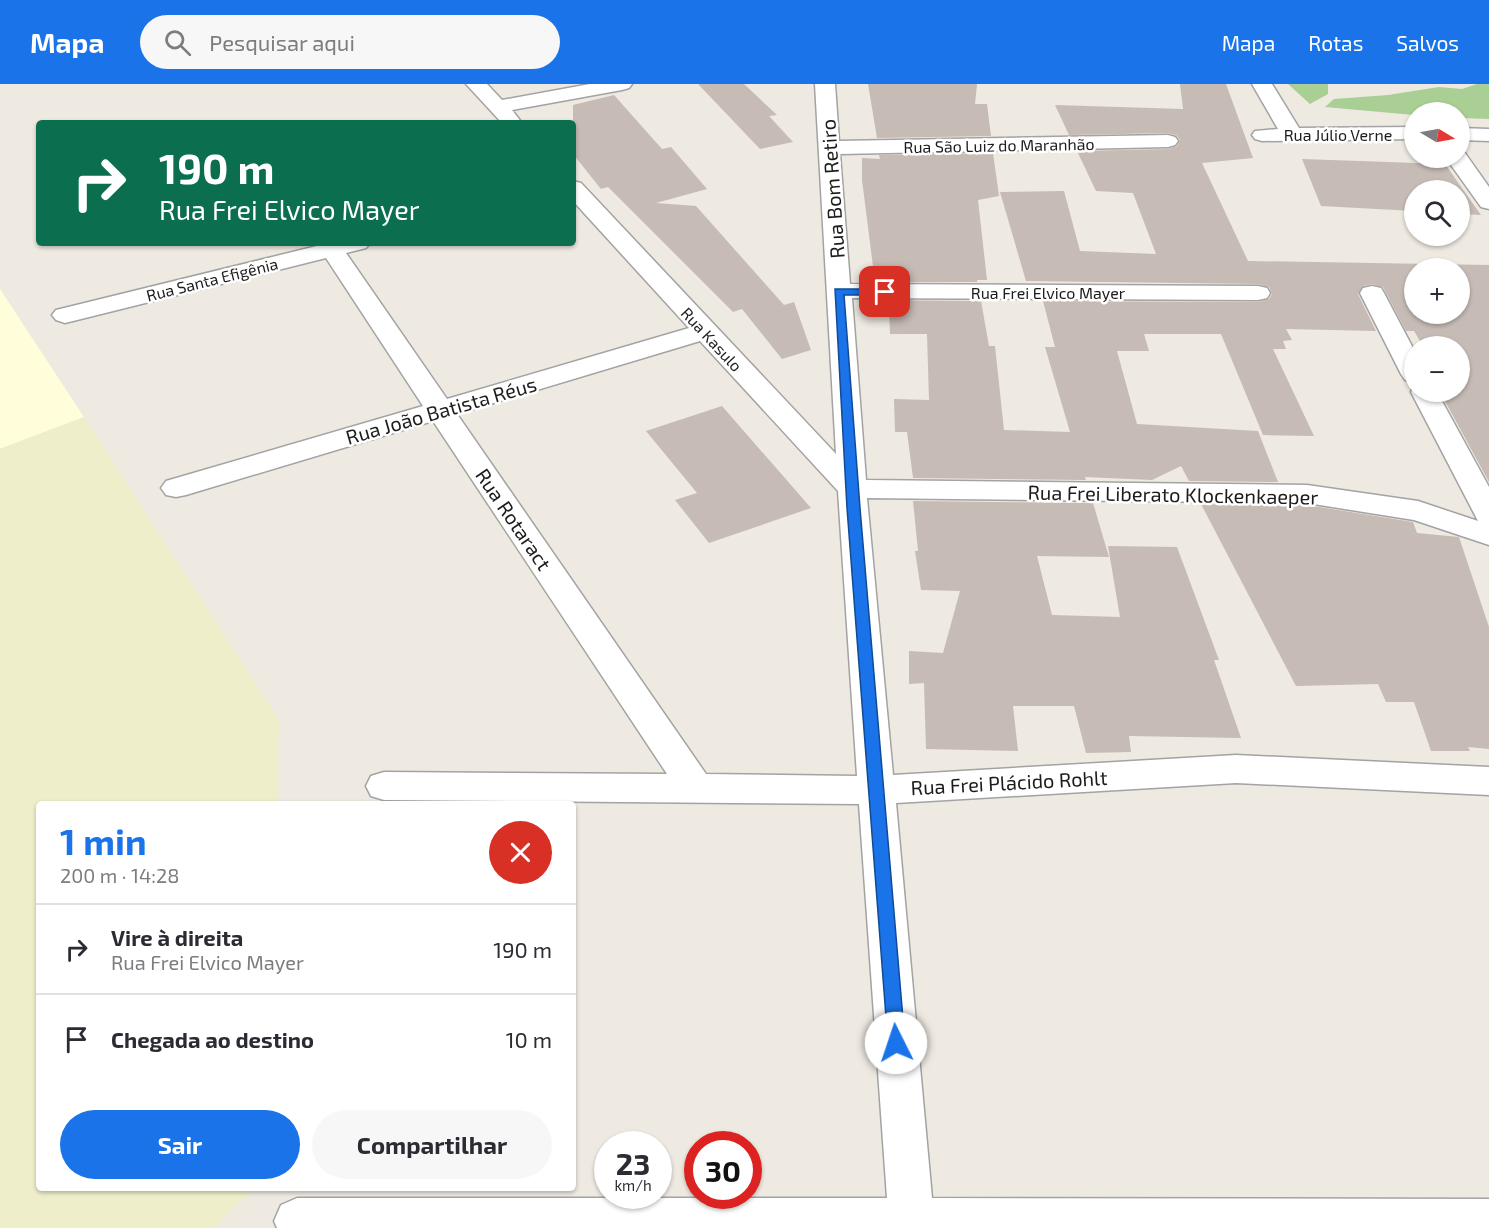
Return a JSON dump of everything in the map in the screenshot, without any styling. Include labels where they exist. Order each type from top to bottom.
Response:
[{"type":"street","points":[[476,84],[510,120]]},
{"type":"street","points":[[498,107],[622,84]]},
{"type":"street","name":"Rua Bom Retiro","points":[[825,84],[852,489],[912,1225]]},
{"type":"street","points":[[1262,84],[1291,133]]},
{"type":"street","name":"Rua Júlio Verne","points":[[1262,135],[1404,133]]},
{"type":"street","points":[[1470,134],[1489,135]]},
{"type":"street","name":"Rua São Luiz do Maranhão","points":[[830,148],[1168,141]]},
{"type":"street","points":[[1464,168],[1489,202]]},
{"type":"street","name":"Rua Kasulo","points":[[576,191],[852,489]]},
{"type":"street","name":"Rua Santa Efigênia","points":[[65,315],[345,246]]},
{"type":"street","name":"Rua Rotaract","points":[[345,246],[440,410],[696,789]]},
{"type":"street","name":"Rua Frei Elvico Mayer","points":[[839,291],[1258,293]]},
{"type":"street","points":[[1372,293],[1404,355]]},
{"type":"street","name":"Rua João Batista Réus","points":[[176,488],[705,331]]},
{"type":"street","points":[[1429,402],[1489,515]]},
{"type":"street","name":"Rua Frei Liberato Klockenkaeper","points":[[852,489],[1306,494],[1418,511],[1489,535]]},
{"type":"street","name":"Rua Frei Plácido Rohlt","points":[[384,786],[876,790],[1236,769],[1489,782]]},
{"type":"street","points":[[297,1221],[912,1225],[1489,1222]]},
{"type":"shaded area","points":[[0,289],[84,417],[0,449]]},
{"type":"green space","points":[[1288,84],[1328,84],[1328,94],[1310,104]]},
{"type":"green space","points":[[1477,84],[1489,84],[1489,119],[1470,118],[1470,102],[1404,102],[1404,114],[1325,107],[1334,99],[1388,95],[1439,87],[1462,89]]},
{"type":"green space","points":[[84,417],[279,720],[277,801],[36,801],[36,1191],[252,1191],[214,1228],[0,1228],[0,449]]},
{"type":"building","points":[[698,84],[744,84],[777,115],[769,116],[793,142],[760,149]]},
{"type":"building","points":[[868,84],[977,84],[975,104],[987,104],[991,136],[877,138]]},
{"type":"building","points":[[1180,84],[1226,84],[1253,158],[1202,163],[1248,261],[1404,264],[1404,324],[1470,324],[1470,265],[1489,265],[1489,482],[1445,402],[1470,402],[1470,336],[1417,336],[1414,331],[1406,331],[1383,287],[1372,284],[1363,286],[1358,294],[1376,331],[1286,329],[1292,340],[1283,341],[1286,349],[1273,349],[1314,436],[1263,435],[1221,334],[1144,334],[1149,351],[1117,351],[1137,424],[1258,431],[1278,482],[1189,481],[1181,466],[1152,480],[1085,477],[1086,480],[913,478],[907,432],[895,432],[894,399],[929,400],[927,334],[890,334],[889,311],[878,312],[877,300],[981,301],[989,346],[995,346],[1004,430],[1070,432],[1045,347],[1055,347],[1043,301],[1258,302],[1269,299],[1272,294],[1269,287],[1258,284],[1026,281],[1000,192],[1064,191],[1080,251],[1156,254],[1133,193],[1096,191],[1077,151],[1168,149],[1177,146],[1180,140],[1176,135],[1168,133],[1069,135],[1055,105],[1183,109]]},
{"type":"building","points":[[614,95],[662,149],[671,147],[707,189],[656,203],[696,206],[784,305],[794,302],[811,350],[782,359],[742,309],[733,312],[608,187],[601,189],[576,158],[576,120],[573,120],[573,105]]},
{"type":"building","points":[[993,153],[999,196],[978,200],[987,280],[977,280],[977,282],[875,282],[862,180],[862,158],[880,159],[879,155]]},
{"type":"building","points":[[1302,159],[1404,163],[1404,168],[1448,168],[1456,180],[1404,180],[1404,210],[1321,206]]},
{"type":"building","points":[[1470,199],[1481,215],[1470,214]]},
{"type":"building","points":[[722,406],[811,508],[709,543],[675,500],[697,493],[646,431]]},
{"type":"building","points":[[913,501],[1093,503],[1109,557],[1037,556],[1052,615],[1120,617],[1108,546],[1177,547],[1219,660],[1214,660],[1241,738],[1129,736],[1131,752],[1086,753],[1074,706],[1013,706],[1018,751],[926,749],[924,683],[909,684],[909,651],[943,653],[960,591],[921,590],[915,551],[918,551]]},
{"type":"building","points":[[1201,504],[1307,505],[1413,522],[1417,533],[1459,537],[1489,627],[1489,749],[1468,747],[1470,751],[1431,751],[1414,702],[1386,702],[1378,684],[1296,686]]},
{"type":"route","points":[[885,292],[839,291],[896,1043]]}]
